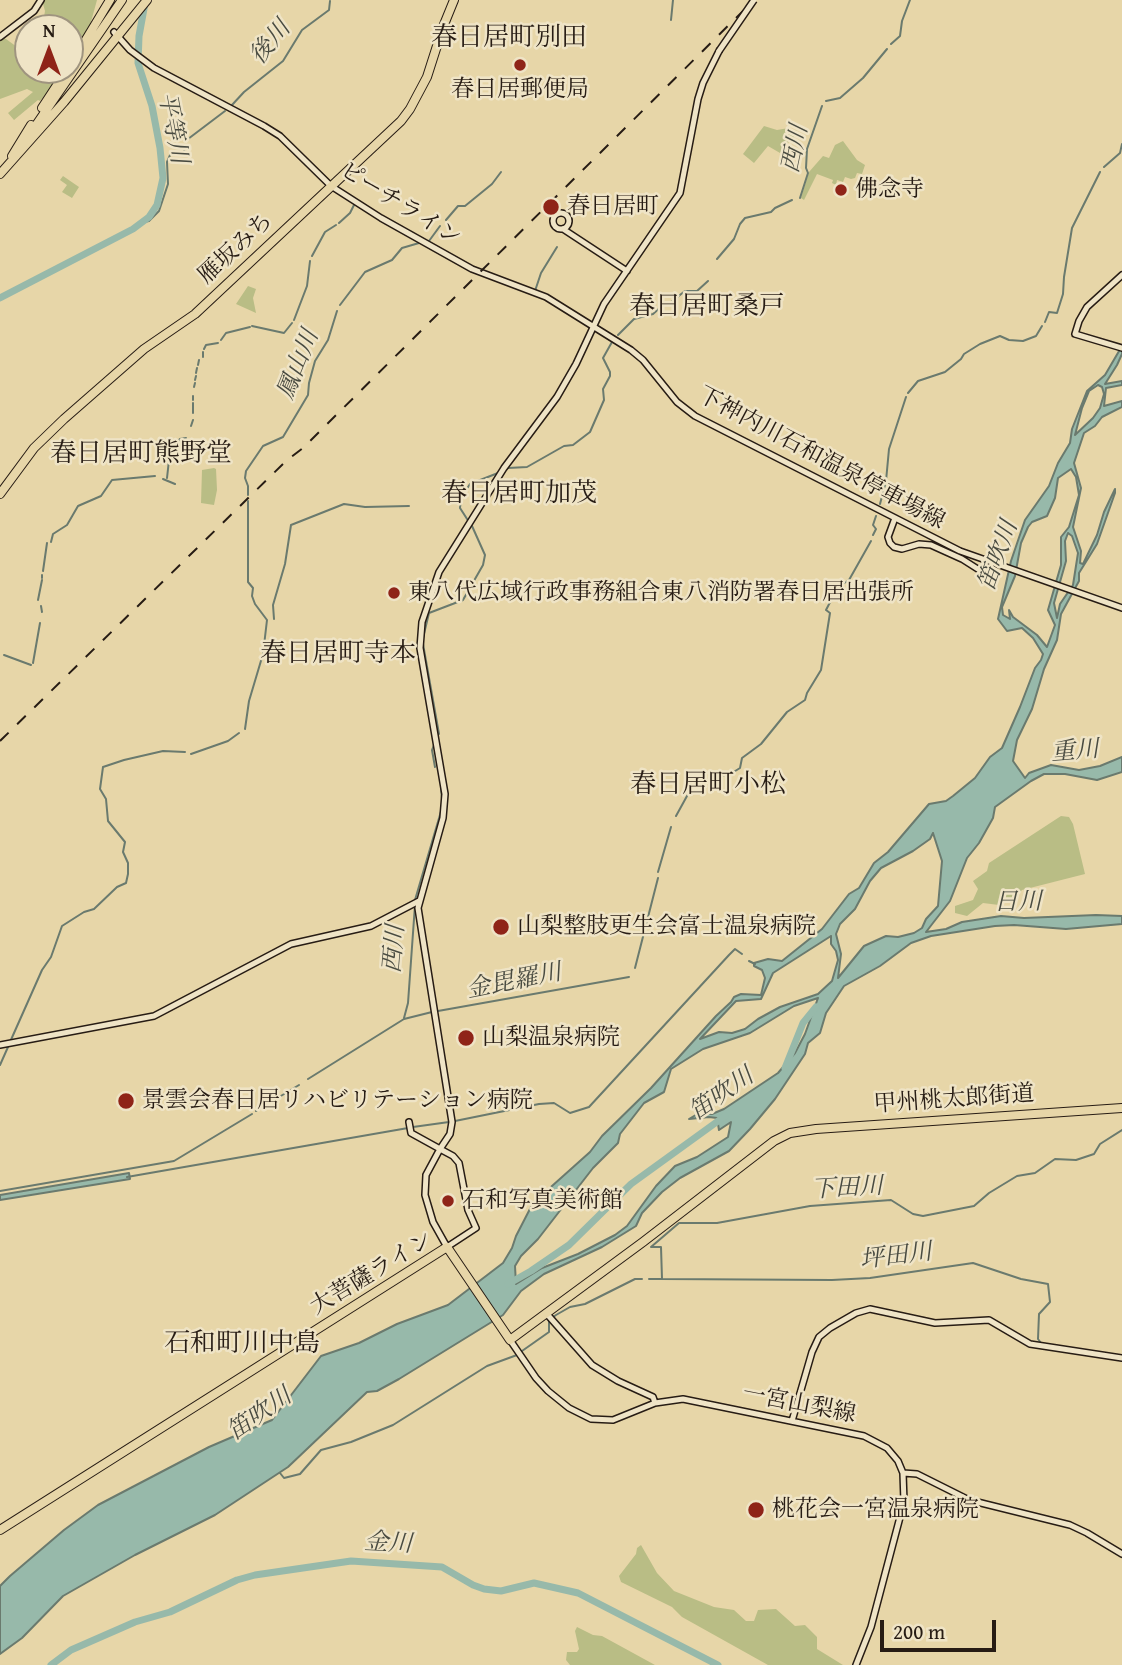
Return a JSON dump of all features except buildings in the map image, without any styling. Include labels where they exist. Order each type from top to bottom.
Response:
[{"type":"highway","points":[[84,46],[102,19],[110,0]]},
{"type":"highway","points":[[0,173],[122,0]]},
{"type":"highway","points":[[0,173],[64,102],[116,34],[133,19],[147,0]]},
{"type":"highway","name":"雁坂みち","points":[[0,494],[34,448],[64,419],[140,352],[195,314],[390,132],[410,109],[430,72],[454,0]]},
{"type":"highway","points":[[9,161],[59,84]]},
{"type":"highway","name":"甲州桃太郎街道","points":[[550,1317],[767,1146],[790,1133],[1122,1108]]},
{"type":"highway","name":"大菩薩ライン","points":[[0,1530],[449,1250],[510,1340]]},
{"type":"highway","points":[[510,1340],[550,1317]]},
{"type":"main road","points":[[0,37],[34,11],[41,0]]},
{"type":"main road","points":[[409,1126],[411,1133],[440,1149],[453,1156],[459,1163],[468,1210],[476,1228],[449,1250],[433,1222],[425,1195],[426,1175],[440,1149],[450,1133],[452,1120],[416,903],[443,818],[445,794],[420,635],[435,579],[504,468],[557,397],[576,365],[604,304],[680,193],[703,83],[719,51],[754,0]]},
{"type":"main road","name":"ピーチライン","points":[[116,34],[130,50],[146,62],[280,136],[331,186],[448,257],[476,271],[546,297],[593,326]]},
{"type":"main road","points":[[565,226],[627,271]]},
{"type":"main road","points":[[1122,275],[1082,314],[1075,334],[1122,348]]},
{"type":"main road","name":"下神内川石和温泉停車場線","points":[[593,326],[643,360],[677,402],[695,416],[960,551],[1122,608]]},
{"type":"main road","points":[[895,518],[888,537],[894,547],[902,549],[919,544],[931,545],[962,559],[984,573]]},
{"type":"main road","points":[[6,1044],[154,1016],[291,944],[372,926],[416,903]]},
{"type":"main road","points":[[792,1421],[819,1336],[847,1318],[870,1309],[935,1323],[989,1320],[1030,1345],[1122,1358]]},
{"type":"main road","points":[[550,1317],[592,1365],[653,1398],[655,1403]]},
{"type":"main road","name":"一宮山梨線","points":[[510,1340],[521,1359],[548,1391],[569,1408],[591,1419],[621,1418],[655,1403],[683,1399],[873,1439],[895,1456],[903,1473]]},
{"type":"main road","points":[[856,1665],[871,1627],[898,1525],[905,1490],[903,1473],[916,1474],[970,1500],[1070,1525],[1122,1555]]},
{"type":"green space","points":[[42,0],[97,0],[89,29],[84,36],[84,14],[44,14]]},
{"type":"green space","points":[[0,37],[14,45],[14,84],[55,84],[40,101],[14,120],[8,113],[33,92],[27,89],[0,99]]},
{"type":"green space","points":[[764,126],[797,131],[793,140],[791,139],[780,153],[768,146],[754,163],[743,154]]},
{"type":"green space","points":[[843,141],[857,160],[865,165],[862,174],[857,173],[855,178],[851,179],[845,177],[843,182],[837,180],[836,185],[832,183],[833,180],[817,174],[804,200],[801,198],[809,172],[823,156],[829,158],[835,145]]},
{"type":"green space","points":[[63,176],[79,187],[72,198],[62,192],[67,185],[60,180]]},
{"type":"green space","points":[[248,286],[256,289],[253,298],[256,313],[236,304]]},
{"type":"green space","points":[[214,468],[217,490],[214,505],[201,503],[202,470]]},
{"type":"green space","points":[[1061,816],[1069,817],[1073,824],[1085,874],[1022,890],[999,905],[983,903],[967,916],[955,913],[955,906],[973,900],[978,889],[973,881],[987,871],[989,863]]},
{"type":"green space","points":[[641,1545],[657,1573],[674,1591],[714,1607],[734,1610],[746,1621],[754,1621],[758,1610],[776,1609],[795,1626],[805,1625],[817,1637],[817,1649],[843,1665],[768,1665],[682,1617],[672,1607],[621,1582],[619,1576]]},
{"type":"green space","points":[[577,1627],[593,1635],[602,1636],[655,1665],[570,1665],[566,1660],[567,1652],[577,1652],[579,1649],[575,1631]]},
{"type":"shaded area","points":[[1122,346],[1122,354],[1105,384],[1122,381],[1122,385],[1106,388],[1104,406],[1122,401],[1122,407],[1102,417],[1084,433],[1074,463],[1081,488],[1073,527],[1081,551],[1080,563],[1083,564],[1097,535],[1115,489],[1115,493],[1097,544],[1079,573],[1079,581],[1061,614],[1057,640],[1044,669],[1032,709],[1017,740],[1013,761],[1025,778],[1029,773],[1051,765],[1079,770],[1100,766],[1122,757],[1122,772],[1097,780],[1065,774],[1044,774],[995,807],[993,818],[967,858],[950,901],[926,932],[946,929],[962,922],[1001,916],[1122,916],[1122,924],[1066,929],[995,926],[931,936],[911,943],[880,966],[844,986],[826,1013],[820,1033],[808,1043],[805,1054],[775,1099],[750,1129],[729,1151],[680,1178],[662,1192],[642,1213],[636,1226],[602,1247],[544,1274],[521,1291],[503,1315],[399,1379],[377,1391],[367,1392],[288,1467],[215,1515],[135,1555],[63,1596],[22,1638],[0,1654],[0,1586],[10,1576],[98,1505],[209,1447],[272,1420],[321,1356],[448,1305],[503,1263],[533,1203],[590,1152],[734,997],[741,994],[761,995],[765,978],[762,970],[754,966],[754,963],[768,959],[782,961],[822,929],[849,894],[859,888],[874,863],[888,852],[929,804],[946,801],[953,796],[975,778],[990,757],[1002,748],[1043,654],[1033,638],[1022,628],[1007,631],[998,619],[1011,561],[1025,520],[1049,486],[1070,443],[1072,429],[1087,391],[1105,375]],"holes":[[[1098,385],[1102,387],[1104,394],[1100,408],[1075,435],[1089,391]],[[1071,469],[1076,477],[1079,495],[1069,527],[1061,537],[1061,565],[1048,610],[1055,625],[1047,647],[1037,635],[1013,617],[1009,610],[1010,619],[1003,615],[1002,607],[1015,576],[1021,543],[1028,527],[1032,522],[1047,516],[1055,498],[1058,478]],[[1068,533],[1072,536],[1078,553],[1073,585],[1060,604],[1057,618],[1054,603],[1066,561],[1065,541]],[[933,833],[942,861],[938,906],[922,928],[914,933],[898,937],[886,936],[864,946],[838,978],[841,954],[836,934],[840,924],[855,909],[870,881],[881,868],[930,839]],[[831,936],[831,944],[838,960],[832,981],[818,994],[780,1007],[745,1029],[732,1033],[719,1032],[700,1039],[736,1001],[761,999],[773,973]],[[818,998],[795,1053],[778,1073],[724,1109],[712,1114],[699,1113],[689,1119],[717,1118],[719,1130],[731,1122],[728,1137],[697,1157],[675,1166],[656,1186],[627,1226],[615,1235],[542,1268],[516,1284],[515,1266],[521,1256],[538,1239],[593,1168],[618,1143],[620,1134],[644,1103],[664,1092],[671,1069],[703,1049],[750,1033],[794,1006]]]},
{"type":"shaded area","points":[[129,1173],[130,1179],[0,1200],[0,1195]]},
{"type":"waterway","points":[[671,20],[673,0]]},
{"type":"waterway","name":"西川","points":[[891,44],[900,36],[910,0]]},
{"type":"waterway","name":"後川","points":[[232,105],[283,61],[302,30],[329,10],[330,1]]},
{"type":"waterway","name":"平等川","points":[[0,298],[133,229],[149,217],[157,205],[163,178],[160,148],[152,106],[138,63],[139,36],[145,3]]},
{"type":"waterway","name":"西川","points":[[826,101],[840,98],[863,78],[887,49]]},
{"type":"waterway","name":"西川","points":[[800,198],[808,173],[807,149],[822,106]]},
{"type":"waterway","name":"後川","points":[[188,139],[225,111]]},
{"type":"waterway","name":"金毘羅川","points":[[1104,167],[1120,153],[1122,144]]},
{"type":"waterway","name":"後川","points":[[144,222],[149,221],[159,211],[168,184],[167,162],[171,153],[183,154],[186,145]]},
{"type":"waterway","name":"鳳山川","points":[[446,220],[458,206],[465,206],[492,184],[501,172]]},
{"type":"waterway","name":"金毘羅川","points":[[1045,322],[1049,312],[1057,313],[1063,294],[1072,228],[1100,172]]},
{"type":"waterway","name":"西川","points":[[717,259],[734,239],[745,218],[771,212],[792,200]]},
{"type":"waterway","points":[[339,223],[354,205]]},
{"type":"waterway","points":[[312,256],[325,232],[336,225]]},
{"type":"waterway","name":"鳳山川","points":[[429,241],[440,226]]},
{"type":"waterway","name":"鳳山川","points":[[340,305],[365,272],[392,260],[402,248],[419,243]]},
{"type":"waterway","points":[[535,291],[541,273],[557,247]]},
{"type":"waterway","points":[[294,320],[307,286],[310,261]]},
{"type":"waterway","name":"西川","points":[[618,335],[634,319],[653,314],[685,291],[697,291],[708,281]]},
{"type":"waterway","name":"鳳山川","points":[[248,495],[246,471],[263,446],[283,437],[308,395],[315,361],[328,340],[337,311]]},
{"type":"waterway","points":[[252,326],[284,333],[292,323]]},
{"type":"waterway","name":"金毘羅川","points":[[908,393],[918,381],[945,372],[964,354],[980,344],[1000,336],[1023,341],[1036,336],[1042,326]]},
{"type":"waterway","points":[[221,340],[226,333],[250,327]]},
{"type":"waterway","name":"西川","points":[[508,468],[527,467],[564,446],[573,445],[590,432],[604,400],[603,389],[610,376],[603,358],[612,342]]},
{"type":"waterway","points":[[204,349],[206,345],[218,343]]},
{"type":"waterway","points":[[203,352],[203,357]]},
{"type":"waterway","points":[[198,365],[199,360]]},
{"type":"waterway","points":[[196,373],[197,368]]},
{"type":"waterway","points":[[195,380],[196,376]]},
{"type":"waterway","points":[[194,387],[195,383]]},
{"type":"waterway","name":"金毘羅川","points":[[880,504],[886,481],[889,449],[906,397]]},
{"type":"waterway","points":[[193,403],[193,413]]},
{"type":"waterway","points":[[191,426],[193,420]]},
{"type":"waterway","points":[[167,478],[170,451],[180,439],[186,438]]},
{"type":"waterway","name":"西川","points":[[469,522],[460,508],[461,498],[470,484],[498,473]]},
{"type":"waterway","points":[[51,542],[53,534],[67,525],[78,506],[101,496],[112,480],[155,476]]},
{"type":"waterway","points":[[163,479],[175,484]]},
{"type":"waterway","name":"鳳山川","points":[[245,729],[249,701],[263,654],[267,620],[255,604],[253,588],[248,582],[248,501]]},
{"type":"waterway","name":"鳳山川","points":[[274,619],[273,605],[285,564],[291,525],[344,504],[365,507],[409,506]]},
{"type":"waterway","name":"金毘羅川","points":[[873,535],[876,516]]},
{"type":"waterway","name":"西川","points":[[423,638],[429,613],[463,600],[483,565],[485,555],[472,526]]},
{"type":"waterway","name":"金毘羅川","points":[[676,816],[697,783],[740,768],[742,758],[761,744],[787,712],[805,700],[821,670],[830,613],[826,610],[838,587],[849,580],[871,541]]},
{"type":"waterway","points":[[43,571],[47,543]]},
{"type":"waterway","points":[[38,600],[42,580]]},
{"type":"waterway","points":[[41,606],[42,612]]},
{"type":"waterway","points":[[33,663],[40,623]]},
{"type":"waterway","name":"西川","points":[[423,644],[439,734]]},
{"type":"waterway","points":[[4,655],[31,665]]},
{"type":"waterway","name":"鳳山川","points":[[191,754],[228,741],[239,733]]},
{"type":"waterway","name":"西川","points":[[434,745],[432,750],[435,767]]},
{"type":"waterway","name":"鳳山川","points":[[10,1042],[42,970],[51,957],[62,926],[94,909],[117,887],[126,883],[128,863],[123,852],[125,842],[108,821],[106,799],[100,789],[103,767],[163,751],[185,752]]},
{"type":"waterway","name":"西川","points":[[441,787],[442,799]]},
{"type":"waterway","name":"西川","points":[[415,900],[442,808]]},
{"type":"waterway","name":"金毘羅川","points":[[658,872],[671,827]]},
{"type":"waterway","name":"金毘羅川","points":[[635,968],[658,878]]},
{"type":"waterway","name":"西川","points":[[404,1018],[408,1003],[415,905]]},
{"type":"waterway","points":[[455,1121],[539,1104],[554,1103],[570,1113],[589,1107],[729,955],[735,949],[742,954]]},
{"type":"waterway","points":[[749,961],[755,964]]},
{"type":"waterway","name":"金毘羅川","points":[[438,1011],[629,977]]},
{"type":"waterway","name":"笛吹川","points":[[785,1068],[803,1023],[816,1007]]},
{"type":"waterway","name":"西川","points":[[308,1079],[404,1019],[432,1012]]},
{"type":"waterway","name":"鳳山川","points":[[0,1065],[8,1047]]},
{"type":"waterway","name":"西川","points":[[256,1111],[299,1085]]},
{"type":"waterway","name":"西川","points":[[0,1191],[174,1161],[252,1114]]},
{"type":"waterway","name":"笛吹川","points":[[508,1284],[569,1245],[631,1184],[725,1116]]},
{"type":"waterway","points":[[413,1127],[449,1122]]},
{"type":"waterway","points":[[127,1177],[408,1128]]},
{"type":"waterway","name":"下田川","points":[[649,1279],[662,1279],[661,1247],[651,1247],[679,1223],[717,1223],[810,1206],[891,1200],[913,1214],[923,1216],[974,1206],[1017,1176],[1035,1173],[1055,1159],[1076,1160],[1094,1154],[1100,1144],[1122,1130]]},
{"type":"waterway","name":"坪田川","points":[[662,1279],[832,1280],[870,1278],[973,1263],[1021,1279],[1048,1284],[1050,1302],[1039,1314],[1038,1339],[1041,1343]]},
{"type":"waterway","name":"下田川","points":[[522,1351],[549,1332],[549,1320],[556,1315],[635,1279],[642,1279]]},
{"type":"waterway","name":"下田川","points":[[280,1473],[284,1478],[300,1474],[321,1450],[351,1442],[393,1425],[487,1366],[517,1355]]},
{"type":"waterway","name":"金川","points":[[51,1665],[71,1650],[135,1622],[170,1612],[237,1580],[351,1561],[442,1567],[484,1589],[501,1591],[534,1583],[578,1593],[718,1665]]},
{"type":"railway","points":[[0,741],[286,461],[303,448],[754,0]]},
{"type":"place","name":"春日居郵便局","points":[[520,65]]},
{"type":"place","name":"佛念寺","points":[[841,190]]},
{"type":"place","name":"春日居町","points":[[551,207]]},
{"type":"place","name":"東八代広域行政事務組合東八消防署春日居出張所","points":[[394,593]]},
{"type":"place","name":"山梨整肢更生会富士温泉病院","points":[[501,927]]},
{"type":"place","name":"山梨温泉病院","points":[[466,1038]]},
{"type":"place","name":"景雲会春日居リハビリテーション病院","points":[[126,1101]]},
{"type":"place","name":"石和写真美術館","points":[[448,1201]]},
{"type":"place","name":"桃花会一宮温泉病院","points":[[756,1510]]},
{"type":"district","name":"春日居町別田","points":[[509,38]]},
{"type":"district","name":"春日居町桑戸","points":[[707,307]]},
{"type":"district","name":"春日居町熊野堂","points":[[141,454]]},
{"type":"district","name":"春日居町加茂","points":[[519,494]]},
{"type":"district","name":"春日居町寺本","points":[[338,654]]},
{"type":"district","name":"春日居町小松","points":[[708,785]]},
{"type":"district","name":"石和町川中島","points":[[242,1344]]},
{"type":"water label","name":"重川","points":[[1075,752]]},
{"type":"water label","name":"日川","points":[[1018,903]]}]
